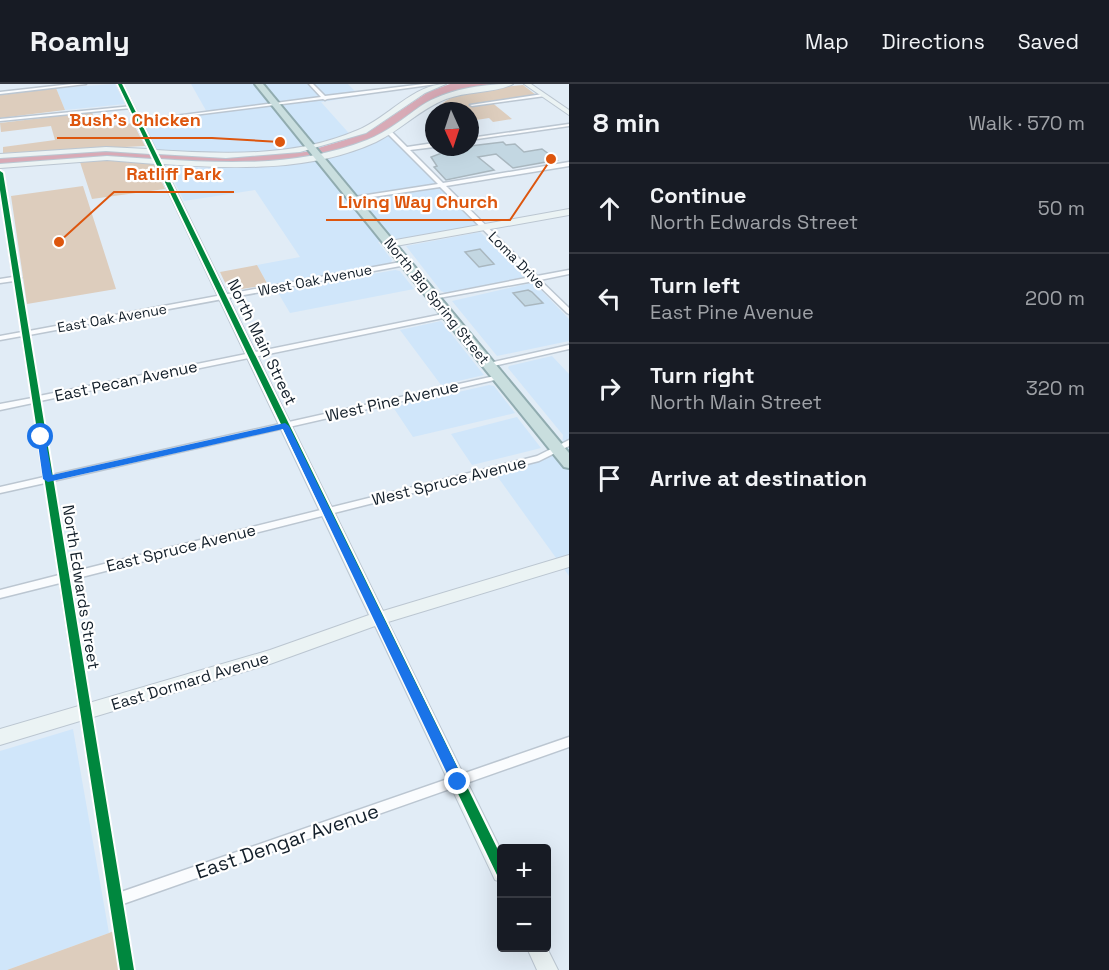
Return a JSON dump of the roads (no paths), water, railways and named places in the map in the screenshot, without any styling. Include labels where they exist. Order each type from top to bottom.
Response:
[{"type":"highway","name":"North Big Spring Street","points":[[260,84],[499,377],[563,446],[569,463]]},
{"type":"street","points":[[0,93],[84,84]]},
{"type":"street","name":"North Main Street","points":[[120,84],[497,865]]},
{"type":"street","points":[[311,84],[325,99]]},
{"type":"street","points":[[385,84],[392,90]]},
{"type":"street","points":[[138,121],[435,84]]},
{"type":"street","points":[[0,166],[154,155],[274,154],[311,148],[363,131],[423,92],[443,84]]},
{"type":"street","points":[[0,156],[97,149],[243,166],[319,157],[363,144],[389,132],[426,106],[445,97],[510,84]]},
{"type":"street","points":[[527,84],[569,113]]},
{"type":"street","points":[[479,104],[543,95]]},
{"type":"street","points":[[0,120],[131,107]]},
{"type":"street","points":[[479,138],[569,125]]},
{"type":"street","name":"Loma Drive","points":[[389,132],[569,312]]},
{"type":"street","points":[[405,149],[425,146]]},
{"type":"street","points":[[354,200],[569,164]]},
{"type":"street","name":"North Edwards Street","points":[[0,173],[5,230],[18,278],[35,399],[127,970]]},
{"type":"street","points":[[390,243],[569,212]]},
{"type":"street","name":"West Oak Avenue","points":[[223,297],[406,263]]},
{"type":"street","points":[[435,298],[569,272]]},
{"type":"street","points":[[0,281],[18,278]]},
{"type":"street","name":"East Oak Avenue","points":[[0,339],[223,297]]},
{"type":"street","name":"East Pecan Avenue","points":[[0,407],[448,315]]},
{"type":"street","points":[[489,365],[569,347]]},
{"type":"street","name":"West Pine Avenue","points":[[0,490],[499,377]]},
{"type":"street","name":"West Spruce Avenue","points":[[327,511],[539,458],[563,446]]},
{"type":"street","name":"East Spruce Avenue","points":[[0,594],[327,511]]},
{"type":"street","name":"East Dormard Avenue","points":[[0,737],[270,657],[378,618],[569,561]]},
{"type":"street","name":"East Dengar Avenue","points":[[116,900],[569,742]]},
{"type":"street","points":[[539,952],[548,970]]},
{"type":"place","name":"Bush's Chicken","points":[[280,142]]},
{"type":"place","name":"Living Way Church","points":[[551,159]]},
{"type":"place","name":"Ratliff Park","points":[[59,242]]}]
